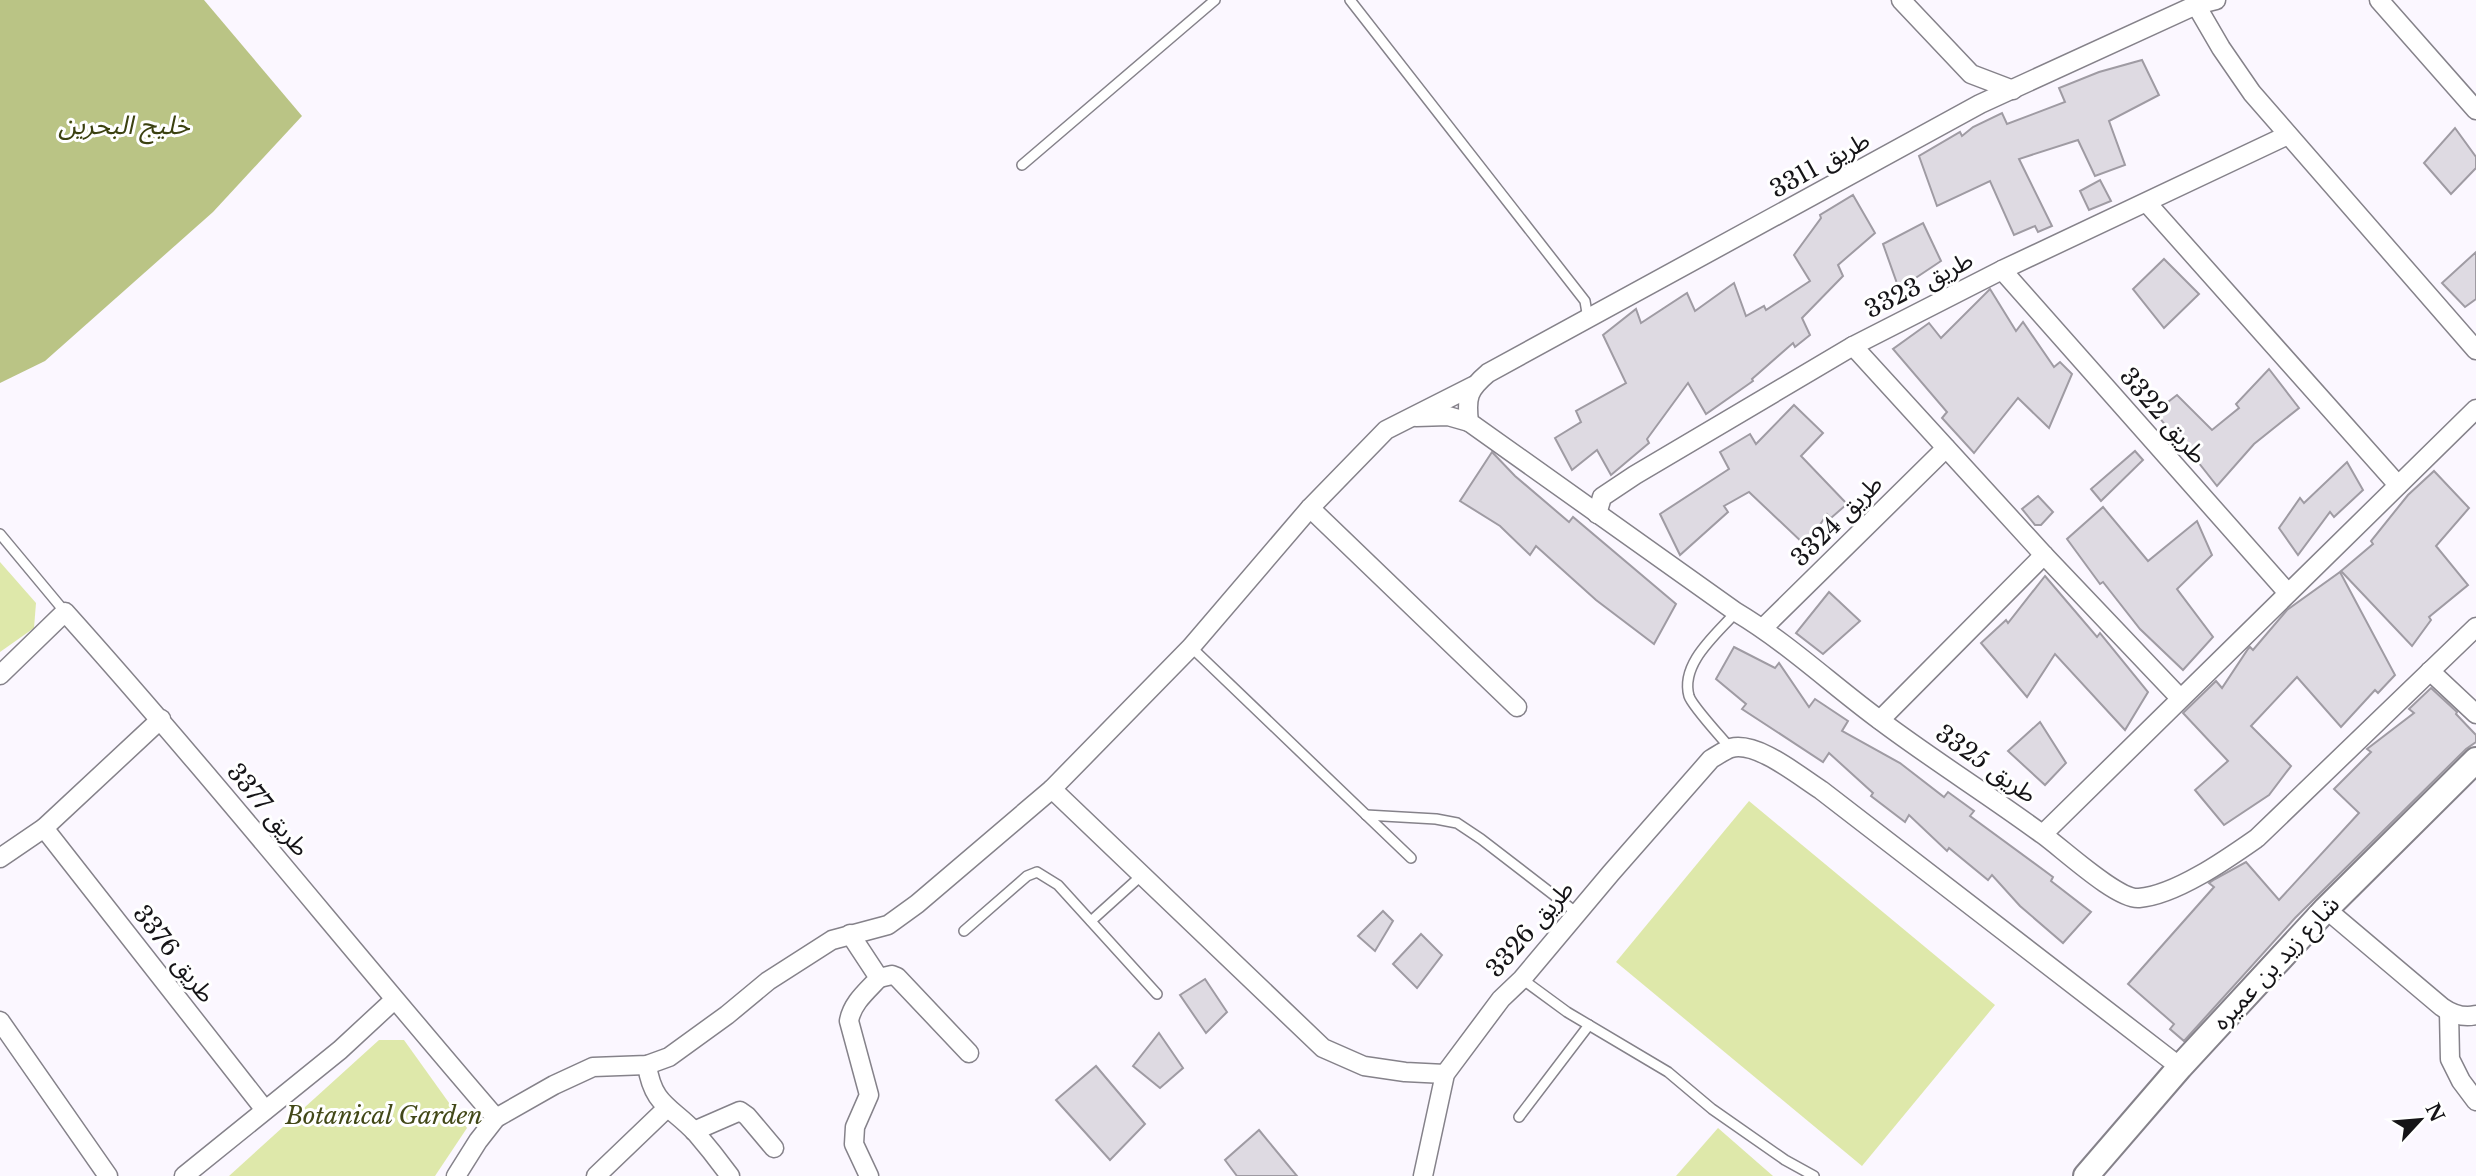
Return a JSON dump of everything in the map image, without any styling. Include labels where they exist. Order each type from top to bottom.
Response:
[{"type":"street","points":[[1901,0],[1971,74],[2013,90]]},
{"type":"street","name":"طريق 3311","points":[[647,1065],[669,1057],[768,981],[832,940],[888,925],[917,904],[1052,789],[1191,647],[1310,508],[1386,430],[1406,419],[1470,394],[1488,373],[1588,321],[1980,104],[2196,5],[2216,0]]},
{"type":"street","points":[[2379,0],[2476,110]]},
{"type":"street","points":[[2196,5],[2252,93],[2476,350]]},
{"type":"street","name":"طريق 3323","points":[[1597,513],[1602,497],[1635,475],[1853,346],[2002,270],[2288,135]]},
{"type":"street","points":[[2147,203],[2398,485]]},
{"type":"street","name":"طريق 3322","points":[[2002,270],[2287,593]]},
{"type":"street","points":[[1853,346],[2044,555],[2180,698]]},
{"type":"street","points":[[1406,419],[1437,416],[1469,422],[1470,394]]},
{"type":"street","points":[[2043,834],[2476,409]]},
{"type":"street","name":"طريق 3325","points":[[1469,422],[1736,612],[1763,628],[1880,720],[2043,834],[2111,888],[2137,898],[2172,888],[2224,861],[2257,838],[2476,627]]},
{"type":"street","name":"طريق 3324","points":[[1763,628],[1946,448]]},
{"type":"street","points":[[1310,508],[1517,706]]},
{"type":"street","points":[[1880,720],[2044,555]]},
{"type":"street","points":[[0,675],[65,612]]},
{"type":"street","name":"طريق 3377","points":[[65,612],[161,719],[394,1000],[496,1118]]},
{"type":"street","points":[[2430,671],[2476,713]]},
{"type":"street","points":[[0,858],[44,828],[161,719]]},
{"type":"street","points":[[1730,748],[1747,747],[1769,757],[1821,790],[2180,1068]]},
{"type":"street","name":"طريق 3326","points":[[1423,1176],[1445,1074],[1501,999],[1522,979],[1712,759],[1730,748]]},
{"type":"street","name":"شارع زيد بن عميره","points":[[2086,1176],[2180,1068],[2326,909],[2476,760]]},
{"type":"street","points":[[1052,789],[1323,1048],[1364,1066],[1445,1074]]},
{"type":"street","name":"طريق 3376","points":[[44,828],[265,1110]]},
{"type":"street","points":[[2326,909],[2449,1012],[2467,1017],[2476,1015]]},
{"type":"street","points":[[850,934],[879,978]]},
{"type":"street","points":[[869,1176],[854,1144],[855,1127],[869,1095],[849,1021],[851,1010],[856,1003],[879,978],[892,975],[897,977],[969,1053]]},
{"type":"street","points":[[184,1176],[340,1049],[394,1000]]},
{"type":"street","points":[[2449,1012],[2450,1059],[2461,1081],[2476,1101]]},
{"type":"street","points":[[0,1021],[108,1176]]},
{"type":"street","points":[[456,1176],[496,1118],[554,1085],[593,1068],[647,1065],[651,1087],[667,1108],[694,1131],[730,1176]]},
{"type":"street","points":[[596,1176],[667,1108]]},
{"type":"street","points":[[694,1131],[740,1111],[747,1115],[774,1148]]},
{"type":"lane","points":[[1022,165],[1214,0]]},
{"type":"lane","points":[[1350,0],[1585,300],[1588,321]]},
{"type":"lane","name":"طريق 3377","points":[[0,534],[65,612]]},
{"type":"lane","points":[[1730,748],[1689,697],[1689,674],[1698,656],[1736,612]]},
{"type":"lane","points":[[1191,647],[1411,858]]},
{"type":"lane","points":[[1366,815],[1436,819],[1457,823],[1577,913]]},
{"type":"lane","points":[[964,931],[1027,876],[1037,872],[1058,885],[1157,994]]},
{"type":"lane","points":[[1091,921],[1142,875]]},
{"type":"lane","points":[[1522,979],[1589,1025],[1668,1072],[1712,1109],[1785,1160],[1814,1176]]},
{"type":"lane","points":[[1519,1117],[1589,1025]]},
{"type":"green space","points":[[0,562],[36,603],[34,628],[0,652]]},
{"type":"green space","points":[[1749,801],[1995,1005],[1862,1166],[1616,962]]},
{"type":"green space","name":"Botanical Garden","points":[[379,1040],[404,1040],[467,1128],[435,1176],[229,1176]]},
{"type":"green space","points":[[1718,1128],[1773,1176],[1676,1176]]},
{"type":"water","name":"خليج البحرين","points":[[0,0],[204,0],[302,116],[213,212],[45,361],[0,383]]},
{"type":"building","points":[[2142,60],[2159,95],[2109,121],[2125,165],[2095,176],[2078,140],[2019,159],[2052,226],[2038,232],[2035,226],[2014,235],[1990,181],[1937,206],[1919,156],[1960,132],[1962,136],[1973,127],[2002,113],[2007,124],[2065,102],[2059,88],[2099,72]]},
{"type":"building","points":[[2455,128],[2476,157],[2476,168],[2451,194],[2424,163]]},
{"type":"building","points":[[2100,180],[2111,201],[2089,210],[2080,191]]},
{"type":"building","points":[[1853,195],[1875,233],[1838,265],[1843,276],[1802,318],[1810,335],[1795,347],[1793,343],[1752,379],[1753,381],[1706,414],[1688,383],[1647,439],[1649,443],[1611,475],[1597,450],[1572,470],[1555,438],[1581,422],[1576,411],[1626,383],[1603,335],[1636,309],[1641,323],[1687,293],[1695,311],[1734,283],[1746,316],[1764,306],[1766,310],[1810,281],[1794,255],[1821,218],[1820,215]]},
{"type":"building","points":[[1923,223],[1941,261],[1899,289],[1883,244]]},
{"type":"building","points":[[2476,252],[2476,299],[2465,307],[2442,283]]},
{"type":"building","points":[[2164,259],[2199,294],[2164,328],[2133,289]]},
{"type":"building","points":[[1990,289],[2016,331],[2023,322],[2054,367],[2060,362],[2072,374],[2049,428],[2018,398],[1974,453],[1942,418],[1947,412],[1893,349],[1929,323],[1941,338]]},
{"type":"building","points":[[2269,369],[2299,408],[2254,444],[2217,486],[2155,412],[2177,395],[2212,430],[2239,408],[2236,404]]},
{"type":"building","points":[[1794,405],[1823,433],[1801,456],[1847,504],[1831,518],[1827,514],[1806,546],[1749,492],[1724,506],[1728,512],[1680,555],[1660,514],[1729,469],[1720,452],[1750,434],[1756,444]]},
{"type":"building","points":[[2135,451],[2143,460],[2101,501],[2091,489]]},
{"type":"building","points":[[1492,452],[1515,476],[1569,522],[1573,517],[1676,604],[1654,644],[1596,600],[1536,546],[1530,555],[1500,526],[1460,501]]},
{"type":"building","points":[[2347,462],[2363,490],[2334,517],[2330,512],[2298,555],[2279,528],[2300,498],[2304,503]]},
{"type":"building","points":[[2434,471],[2469,508],[2436,546],[2468,585],[2429,617],[2431,620],[2412,646],[2341,571],[2373,544],[2371,541],[2408,495]]},
{"type":"building","points":[[2038,496],[2053,512],[2041,525],[2035,525],[2022,509]]},
{"type":"building","points":[[2103,507],[2148,561],[2197,521],[2212,555],[2177,589],[2213,637],[2183,670],[2140,629],[2103,582],[2100,584],[2067,539]]},
{"type":"building","points":[[2340,572],[2395,675],[2378,693],[2375,690],[2341,727],[2297,677],[2251,726],[2291,766],[2269,795],[2224,825],[2195,790],[2228,761],[2183,713],[2216,681],[2222,688],[2248,649],[2250,647],[2253,650],[2287,610]]},
{"type":"building","points":[[2045,576],[2097,637],[2100,633],[2148,692],[2125,730],[2055,654],[2027,697],[1981,643],[2006,620],[2008,623]]},
{"type":"building","points":[[1829,592],[1860,621],[1823,654],[1796,633]]},
{"type":"building","points":[[1734,647],[1775,668],[1779,663],[1809,707],[1815,699],[1848,721],[1842,731],[1900,763],[1944,797],[1948,792],[1974,811],[1970,816],[2053,877],[2051,881],[2091,912],[2063,943],[2020,906],[1992,875],[1988,880],[1949,848],[1947,851],[1909,815],[1905,822],[1871,796],[1873,793],[1829,753],[1823,762],[1742,709],[1746,704],[1716,679]]},
{"type":"building","points":[[2431,688],[2457,712],[2476,735],[2476,742],[2295,918],[2184,1041],[2170,1029],[2174,1024],[2128,984],[2214,887],[2209,883],[2215,879],[2246,862],[2279,900],[2359,813],[2334,789],[2371,752],[2367,749],[2414,713],[2409,709]]},
{"type":"building","points":[[2040,722],[2066,763],[2045,785],[2008,751]]},
{"type":"building","points":[[1383,911],[1393,921],[1375,951],[1358,936]]},
{"type":"building","points":[[1421,934],[1442,955],[1417,988],[1393,964]]},
{"type":"building","points":[[1205,979],[1227,1012],[1206,1033],[1180,995]]},
{"type":"building","points":[[1159,1033],[1183,1068],[1160,1088],[1133,1066]]},
{"type":"building","points":[[1096,1066],[1145,1124],[1110,1160],[1056,1100]]},
{"type":"building","points":[[1259,1130],[1297,1176],[1237,1176],[1225,1160]]}]
